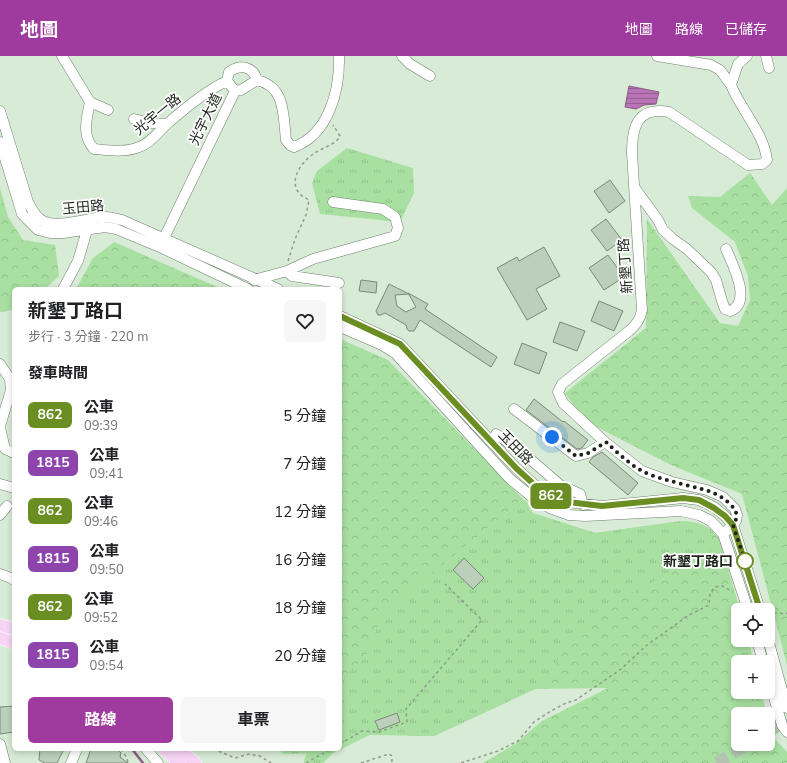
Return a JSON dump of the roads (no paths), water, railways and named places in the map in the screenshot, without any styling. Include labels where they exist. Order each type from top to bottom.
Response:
[{"type":"main road","points":[[0,625],[12,628]]},
{"type":"main road","points":[[0,638],[12,642]]},
{"type":"main road","points":[[166,751],[179,763]]},
{"type":"main road","points":[[181,751],[195,763]]},
{"type":"street","points":[[62,56],[90,102],[108,110]]},
{"type":"street","points":[[235,91],[226,80],[229,72],[235,68],[243,66],[255,75],[257,80],[269,85],[276,91],[281,100],[286,140],[294,147],[303,143],[317,130],[327,116],[336,92],[339,56]]},
{"type":"street","points":[[402,56],[410,64],[430,76]]},
{"type":"street","points":[[657,56],[711,66],[720,70],[731,85]]},
{"type":"street","points":[[720,70],[738,64],[747,56]]},
{"type":"street","points":[[766,56],[769,68]]},
{"type":"street","points":[[731,85],[738,64]]},
{"type":"street","name":"光宇一路","points":[[90,102],[85,129],[88,143],[94,149],[116,151],[138,148],[146,144],[167,124],[215,86],[226,80]]},
{"type":"street","name":"光宇大道","points":[[163,243],[235,91],[241,90],[257,80]]},
{"type":"street","name":"新墾丁路","points":[[731,85],[735,95],[764,145],[767,160],[762,164],[748,165],[669,112],[658,110],[646,113],[638,120],[632,137],[642,310],[640,318],[636,325],[629,331],[562,384],[558,392],[563,403],[606,442],[642,471],[672,482],[707,490],[723,497],[735,509],[737,515],[736,521],[733,525]]},
{"type":"street","name":"玉田路","points":[[0,112],[28,202],[34,214],[44,221],[50,223],[68,223],[116,229],[163,243],[273,287]]},
{"type":"street","points":[[134,119],[151,123],[167,124]]},
{"type":"street","name":"玉田路","points":[[0,142],[22,214],[38,230],[50,233],[63,233],[86,225]]},
{"type":"street","points":[[634,187],[658,220],[663,230],[688,250],[711,272],[716,280],[725,309],[730,311],[735,309],[739,302],[740,292],[737,274],[726,249]]},
{"type":"street","points":[[250,287],[255,279],[287,271],[313,259],[395,236],[398,228],[394,217],[383,209],[333,202]]},
{"type":"street","points":[[64,287],[78,261],[86,225]]},
{"type":"street","name":"玉田路","points":[[163,243],[245,287]]},
{"type":"street","points":[[287,271],[292,276],[339,283]]},
{"type":"street","name":"玉田路","points":[[342,317],[400,344],[516,468],[538,488],[559,501],[583,505],[602,506],[683,498],[699,500],[714,508],[725,516],[733,525],[758,603]]},
{"type":"street","name":"玉田路","points":[[342,329],[382,345],[395,353],[510,478],[532,497],[550,508],[569,515],[585,516],[681,511],[698,515],[711,521],[723,534],[746,603]]},
{"type":"street","points":[[0,364],[10,379],[11,390],[0,427],[5,449],[12,452]]},
{"type":"street","points":[[514,409],[576,456],[588,453],[606,442]]},
{"type":"street","points":[[496,434],[522,452],[560,485],[580,494],[583,505]]},
{"type":"street","points":[[0,484],[12,487]]},
{"type":"street","points":[[0,515],[7,506]]},
{"type":"street","points":[[723,534],[733,525]]},
{"type":"street","points":[[0,574],[12,579]]},
{"type":"street","points":[[770,647],[787,708]]},
{"type":"street","points":[[775,699],[782,724],[787,732]]},
{"type":"street","points":[[0,744],[5,763]]},
{"type":"street","points":[[71,763],[76,751]]},
{"type":"street","points":[[148,751],[158,763]]},
{"type":"waterway","points":[[134,751],[143,763]]},
{"type":"tunnel","points":[[775,728],[787,720]]},
{"type":"tunnel","points":[[717,763],[737,751]]},
{"type":"place","name":"新墾丁路口","points":[[745,561]]}]
